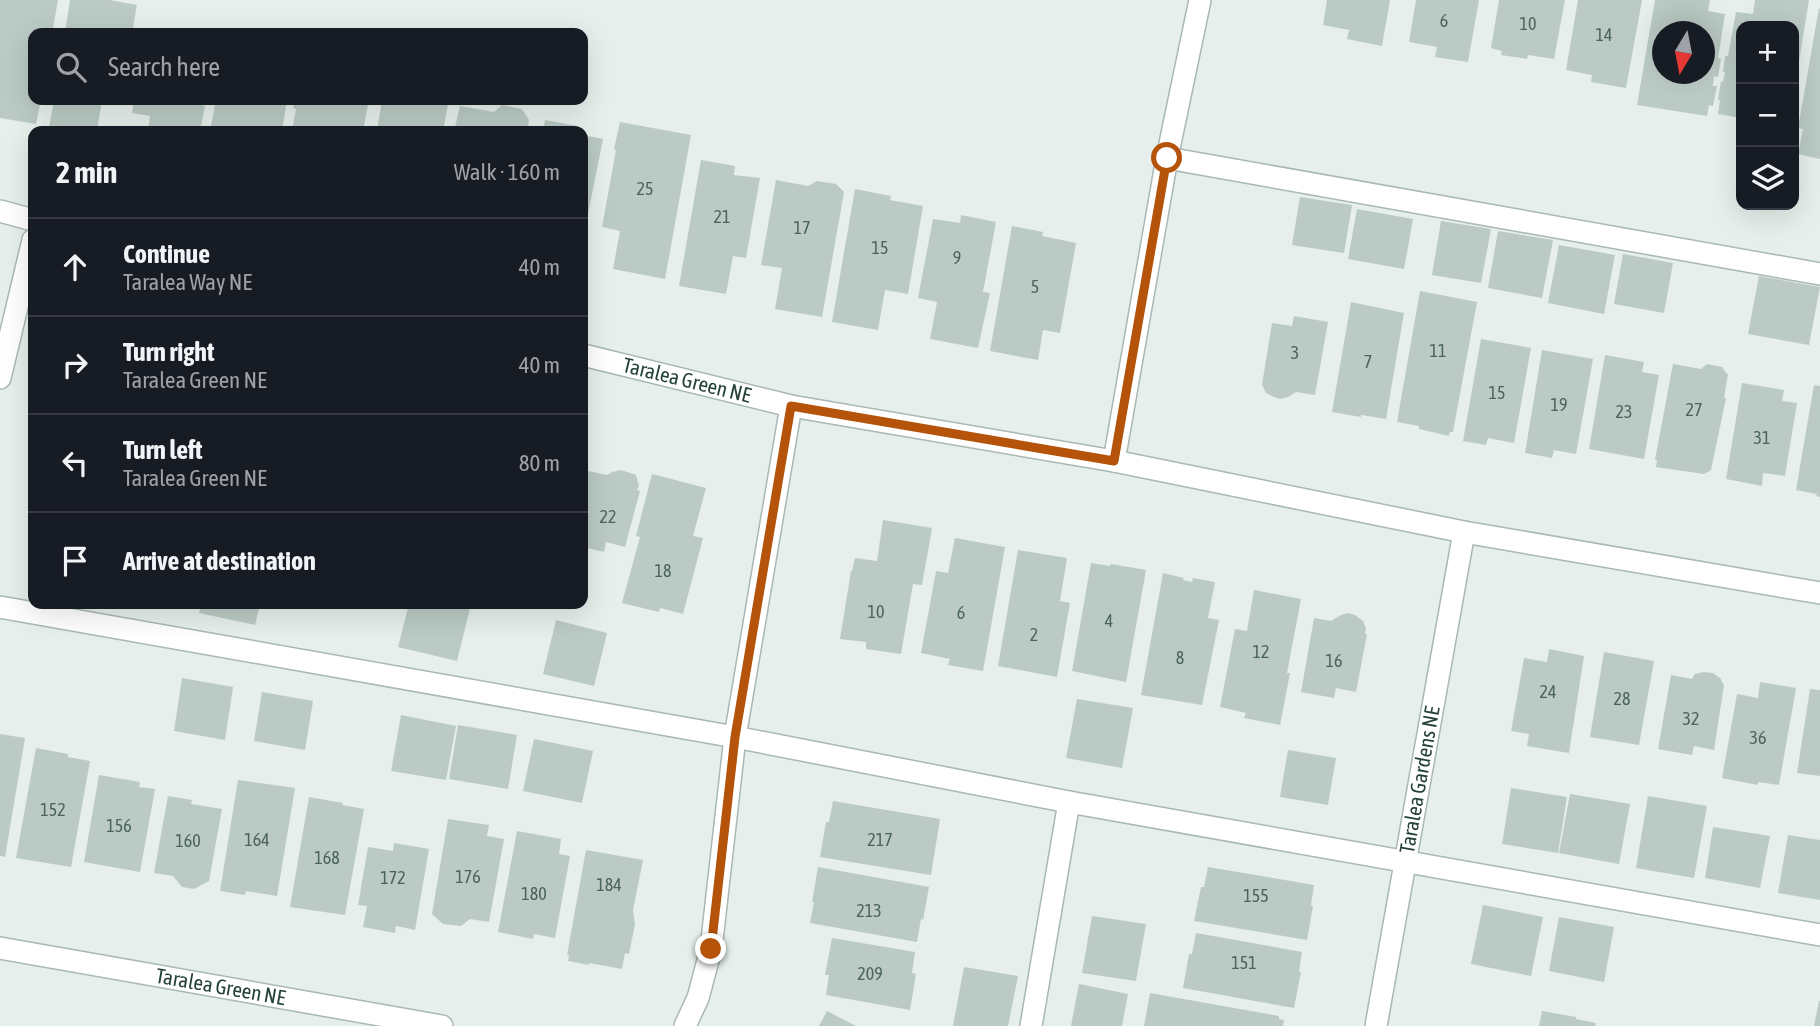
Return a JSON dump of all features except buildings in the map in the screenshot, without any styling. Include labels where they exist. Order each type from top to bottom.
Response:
[{"type":"street","points":[[1200,0],[1167,158],[1114,461],[1464,532],[1820,593]]},
{"type":"street","points":[[1167,158],[1820,274]]},
{"type":"street","points":[[0,211],[28,219]]},
{"type":"street","points":[[0,378],[28,261]]},
{"type":"street","name":"Taralea Green NE","points":[[588,356],[791,406],[1114,461]]},
{"type":"street","points":[[685,1026],[698,998],[711,949],[735,737],[791,406]]},
{"type":"street","name":"Taralea Gardens NE","points":[[1376,1026],[1464,532]]},
{"type":"street","points":[[0,607],[735,737],[1069,802],[1820,935]]},
{"type":"street","points":[[1031,1026],[1069,802]]},
{"type":"street","name":"Taralea Green NE","points":[[0,948],[442,1026]]},
{"type":"route","points":[[711,949],[735,737],[791,406],[1114,461],[1167,158]]}]
